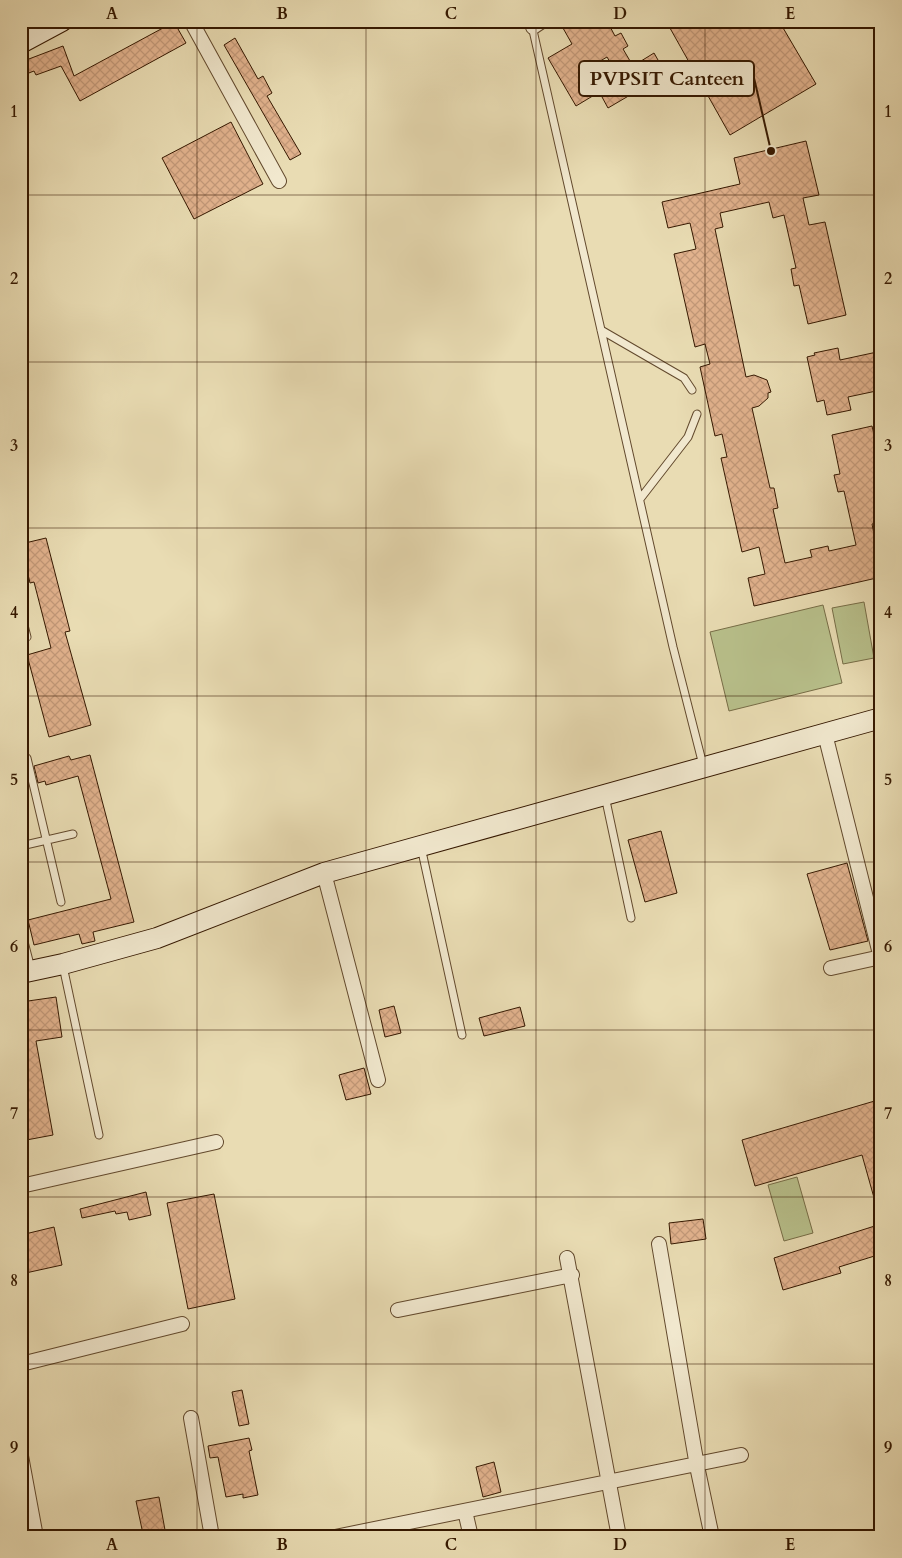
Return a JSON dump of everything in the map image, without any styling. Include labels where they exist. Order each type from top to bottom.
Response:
[{"type":"street","points":[[21,43],[62,21]]},
{"type":"street","points":[[191,21],[279,182]]},
{"type":"street","points":[[21,944],[25,972],[63,964],[157,938],[324,873],[881,718]]},
{"type":"street","points":[[825,734],[881,958],[831,968]]},
{"type":"street","points":[[324,873],[378,1080]]},
{"type":"street","points":[[21,1186],[216,1142]]},
{"type":"street","points":[[659,1244],[697,1466],[712,1537]]},
{"type":"street","points":[[567,1258],[572,1275],[619,1537]]},
{"type":"street","points":[[398,1310],[572,1275]]},
{"type":"street","points":[[21,1364],[182,1324]]},
{"type":"street","points":[[192,1418],[212,1537]]},
{"type":"street","points":[[335,1537],[697,1466],[741,1455]]},
{"type":"street","points":[[21,1456],[36,1537]]},
{"type":"street","points":[[465,1511],[471,1537]]},
{"type":"lane","points":[[535,23],[601,330],[673,647],[704,768]]},
{"type":"lane","points":[[601,330],[684,378],[692,390]]},
{"type":"lane","points":[[640,499],[688,437],[697,414]]},
{"type":"lane","points":[[21,613],[27,637]]},
{"type":"lane","points":[[28,758],[61,902]]},
{"type":"lane","points":[[605,794],[631,918]]},
{"type":"lane","points":[[21,846],[73,834]]},
{"type":"lane","points":[[421,846],[462,1035]]},
{"type":"lane","points":[[63,964],[98,1135]]},
{"type":"green space","points":[[864,602],[874,658],[843,664],[832,608]]},
{"type":"green space","points":[[823,605],[842,683],[729,711],[710,632]]},
{"type":"green space","points":[[797,1177],[813,1233],[784,1241],[768,1185]]},
{"type":"building","points":[[559,21],[607,21],[615,36],[621,33],[628,46],[623,49],[633,66],[654,53],[666,74],[608,108],[596,86],[617,74],[607,57],[583,71],[596,94],[576,106],[548,58],[572,44]]},
{"type":"building","points":[[666,21],[779,21],[816,84],[730,135]]},
{"type":"building","points":[[174,22],[186,43],[80,101],[61,66],[36,75],[34,71],[21,76],[21,62],[63,46],[74,76]]},
{"type":"building","points":[[235,38],[258,79],[263,76],[272,93],[267,96],[301,154],[290,160],[224,45]]},
{"type":"building","points":[[231,122],[263,184],[194,219],[162,158]]},
{"type":"building","points":[[806,141],[819,195],[803,198],[809,225],[825,222],[846,315],[808,324],[799,285],[794,286],[791,269],[796,268],[784,215],[773,218],[769,202],[720,213],[723,227],[715,229],[746,377],[754,375],[767,380],[771,392],[768,393],[768,398],[759,406],[752,408],[770,488],[774,488],[778,508],[773,509],[785,563],[812,557],[810,550],[828,546],[829,551],[856,545],[844,491],[838,492],[834,475],[840,474],[832,435],[872,426],[881,465],[881,522],[872,524],[877,550],[881,549],[881,577],[754,606],[748,578],[765,574],[759,547],[742,552],[721,458],[727,457],[722,434],[715,436],[700,367],[710,364],[705,344],[695,347],[674,254],[696,249],[690,223],[668,228],[662,202],[740,184],[734,158]]},
{"type":"building","points":[[838,348],[840,360],[877,352],[881,369],[881,390],[848,397],[851,410],[827,415],[824,400],[817,402],[807,357],[815,355],[814,353]]},
{"type":"building","points":[[46,538],[70,631],[65,632],[91,725],[49,737],[27,655],[51,648],[34,582],[30,583],[21,544]]},
{"type":"building","points":[[90,755],[134,922],[93,932],[95,941],[82,944],[79,934],[34,945],[28,920],[111,899],[78,776],[46,785],[45,781],[38,783],[34,766],[69,756],[71,760]]},
{"type":"building","points":[[661,831],[677,893],[645,902],[628,840]]},
{"type":"building","points":[[847,863],[868,941],[830,950],[807,874]]},
{"type":"building","points":[[56,997],[62,1037],[36,1041],[53,1135],[21,1141],[21,1002]]},
{"type":"building","points":[[394,1006],[401,1033],[385,1037],[379,1010]]},
{"type":"building","points":[[520,1007],[525,1026],[484,1036],[479,1018]]},
{"type":"building","points":[[364,1068],[371,1094],[346,1100],[339,1075]]},
{"type":"building","points":[[878,1100],[881,1111],[881,1212],[878,1212],[862,1155],[755,1186],[742,1140]]},
{"type":"building","points":[[146,1192],[151,1215],[129,1220],[127,1212],[116,1214],[115,1211],[82,1218],[80,1209]]},
{"type":"building","points":[[214,1194],[235,1299],[188,1309],[167,1203]]},
{"type":"building","points":[[703,1219],[706,1239],[671,1244],[669,1223]]},
{"type":"building","points":[[881,1224],[881,1254],[839,1267],[841,1273],[783,1290],[774,1258]]},
{"type":"building","points":[[54,1227],[62,1265],[21,1274],[21,1235]]},
{"type":"building","points":[[242,1390],[249,1424],[239,1426],[232,1392]]},
{"type":"building","points":[[249,1438],[252,1450],[249,1451],[258,1495],[243,1498],[243,1494],[226,1497],[218,1457],[210,1458],[208,1446]]},
{"type":"building","points":[[494,1462],[501,1492],[483,1497],[476,1467]]},
{"type":"building","points":[[159,1497],[165,1530],[143,1534],[136,1501]]},
{"type":"place","name":"PVPSIT Canteen","points":[[771,151]]}]
